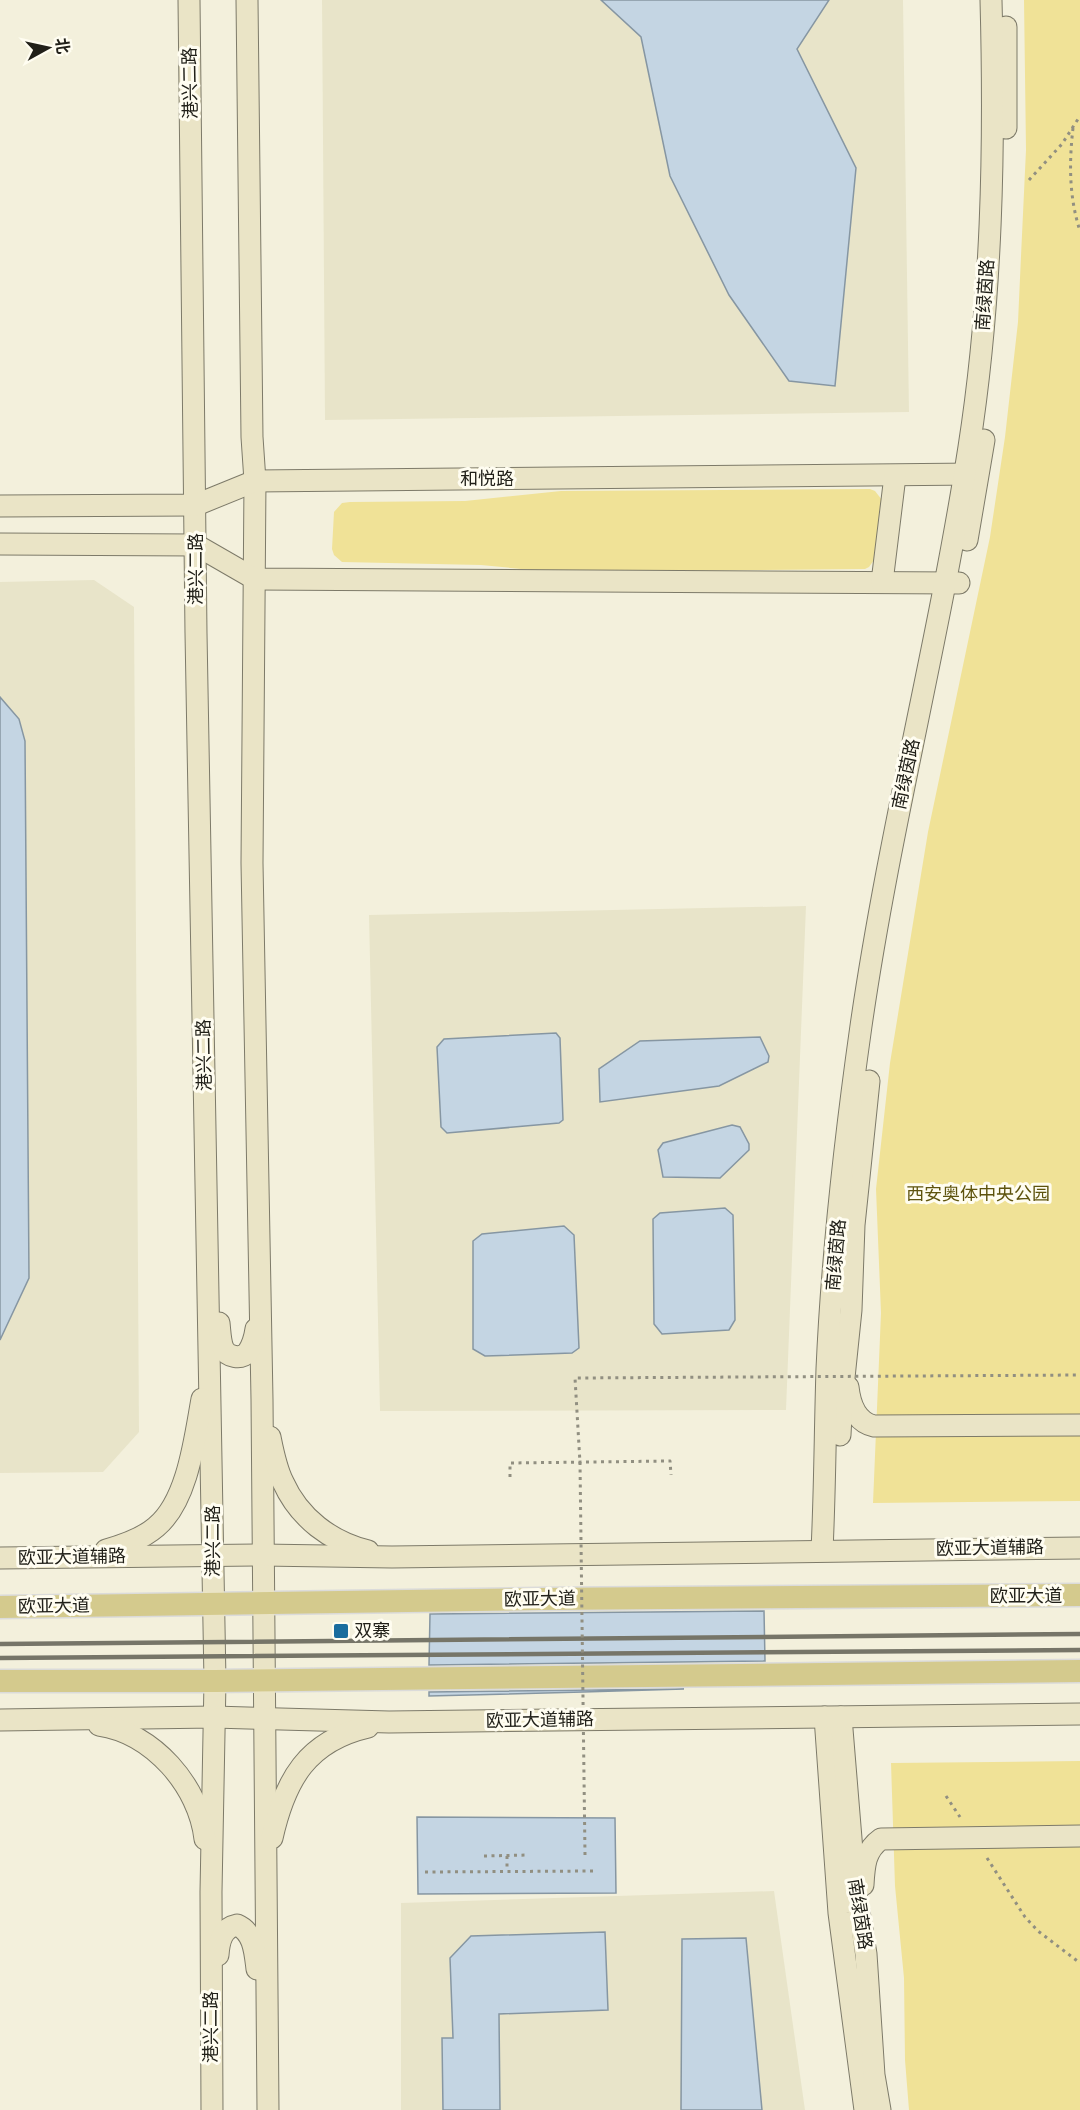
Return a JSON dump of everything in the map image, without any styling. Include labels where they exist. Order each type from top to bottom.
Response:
[{"type":"main road","name":"欧亚大道","points":[[0,1607],[1080,1595]]},
{"type":"main road","points":[[0,1682],[1080,1671]]},
{"type":"street","name":"港兴二路","points":[[189,0],[214,1555],[212,2110]]},
{"type":"street","points":[[247,0],[252,437],[255,481],[252,863],[262,1398],[268,2110]]},
{"type":"street","name":"南绿茵路","points":[[972,475],[990,224],[991,0]]},
{"type":"street","name":"南绿茵路","points":[[829,1550],[851,1310],[854,1225],[874,1034],[897,889],[991,380],[1006,167],[1008,75],[1005,0]]},
{"type":"street","name":"和悦路","points":[[0,506],[196,505],[255,481],[972,475]]},
{"type":"street","points":[[882,582],[895,476]]},
{"type":"street","points":[[0,544],[196,545],[255,579],[952,583]]},
{"type":"street","name":"南绿茵路","points":[[829,1550],[827,1368],[834,1271],[856,1070],[898,812],[952,583]]},
{"type":"street","points":[[208,1252],[223,1348],[233,1357],[241,1357],[247,1353],[255,1337],[260,1304]]},
{"type":"street","points":[[64,1557],[108,1550],[138,1540],[158,1526],[174,1505],[187,1473],[210,1348]]},
{"type":"street","points":[[847,1349],[848,1391],[853,1409],[865,1424],[874,1426],[1080,1425]]},
{"type":"street","points":[[262,1398],[282,1482],[303,1513],[315,1526],[332,1537],[356,1548],[392,1557]]},
{"type":"street","name":"欧亚大道辅路","points":[[0,1558],[214,1555],[392,1557],[1080,1548]]},
{"type":"street","name":"欧亚大道辅路","points":[[0,1720],[214,1717],[389,1722],[1080,1714]]},
{"type":"street","name":"南绿茵路","points":[[833,1717],[866,1954],[874,2075],[880,2110]]},
{"type":"street","name":"南绿茵路","points":[[833,1717],[839,1913],[865,2110]]},
{"type":"street","points":[[60,1719],[109,1726],[138,1737],[159,1752],[192,1798],[204,1827],[211,1892]]},
{"type":"street","points":[[265,1892],[269,1851],[283,1799],[293,1777],[308,1758],[326,1743],[349,1731],[389,1722]]},
{"type":"street","points":[[866,1954],[862,1892],[864,1869],[868,1852],[881,1839],[1080,1836]]},
{"type":"street","points":[[211,2038],[221,1936],[226,1929],[237,1925],[248,1933],[255,1950],[267,2056]]},
{"type":"path","points":[[1029,180],[1062,144],[1080,116]]},
{"type":"path","points":[[1073,128],[1070,177],[1073,208],[1080,231]]},
{"type":"path","points":[[585,1855],[580,1463],[575,1378],[1080,1375]]},
{"type":"path","points":[[510,1477],[510,1463],[670,1461],[671,1475]]},
{"type":"path","points":[[946,1796],[1025,1917],[1044,1937],[1080,1963]]},
{"type":"path","points":[[484,1856],[527,1855]]},
{"type":"path","points":[[507,1856],[507,1871]]},
{"type":"path","points":[[425,1872],[594,1871]]},
{"type":"shaded area","points":[[322,0],[903,0],[909,412],[325,420]]},
{"type":"shaded area","points":[[94,580],[134,607],[139,1432],[103,1472],[0,1473],[0,582]]},
{"type":"shaded area","points":[[806,906],[786,1410],[380,1411],[369,915]]},
{"type":"shaded area","points":[[774,1891],[805,2110],[401,2110],[401,1903]]},
{"type":"green space","name":"西安奥体中央公园","points":[[1024,0],[1080,0],[1080,1501],[873,1503],[881,1313],[876,1189],[890,1063],[928,832],[990,537],[1005,437],[1018,322],[1026,150]]},
{"type":"green space","points":[[870,489],[875,491],[882,500],[874,560],[865,569],[553,572],[481,565],[342,562],[334,555],[332,549],[334,512],[342,503],[350,502],[465,501],[561,491]]},
{"type":"green space","points":[[1080,1761],[1080,2110],[909,2110],[905,2060],[904,1978],[895,1886],[891,1763]]},
{"type":"building","points":[[601,0],[829,0],[797,49],[856,168],[835,386],[789,381],[729,295],[670,176],[641,37]]},
{"type":"building","points":[[0,697],[19,719],[25,741],[29,1278],[0,1340]]},
{"type":"building","points":[[556,1033],[560,1038],[563,1120],[559,1123],[447,1133],[441,1127],[437,1047],[444,1039]]},
{"type":"building","points":[[760,1037],[769,1056],[768,1062],[719,1086],[600,1102],[599,1069],[640,1041]]},
{"type":"building","points":[[732,1125],[740,1127],[749,1144],[749,1150],[720,1178],[663,1177],[658,1150],[663,1143]]},
{"type":"building","points":[[725,1208],[733,1215],[735,1320],[729,1330],[662,1334],[654,1324],[653,1219],[660,1213]]},
{"type":"building","points":[[564,1226],[574,1235],[579,1348],[572,1353],[485,1356],[473,1349],[473,1241],[482,1234]]},
{"type":"building","points":[[764,1611],[765,1661],[429,1665],[430,1614]]},
{"type":"building","points":[[684,1689],[583,1692],[429,1696],[429,1692]]},
{"type":"building","points":[[417,1817],[615,1818],[616,1893],[418,1894]]},
{"type":"building","points":[[605,1932],[608,2010],[499,2014],[500,2110],[443,2110],[442,2038],[453,2038],[450,1958],[471,1936]]},
{"type":"building","points":[[746,1938],[762,2110],[681,2110],[682,1939]]},
{"type":"railway","points":[[0,1644],[1080,1634]]},
{"type":"railway","points":[[0,1658],[1080,1650]]},
{"type":"place","name":"双寨","points":[[341,1631]]}]
